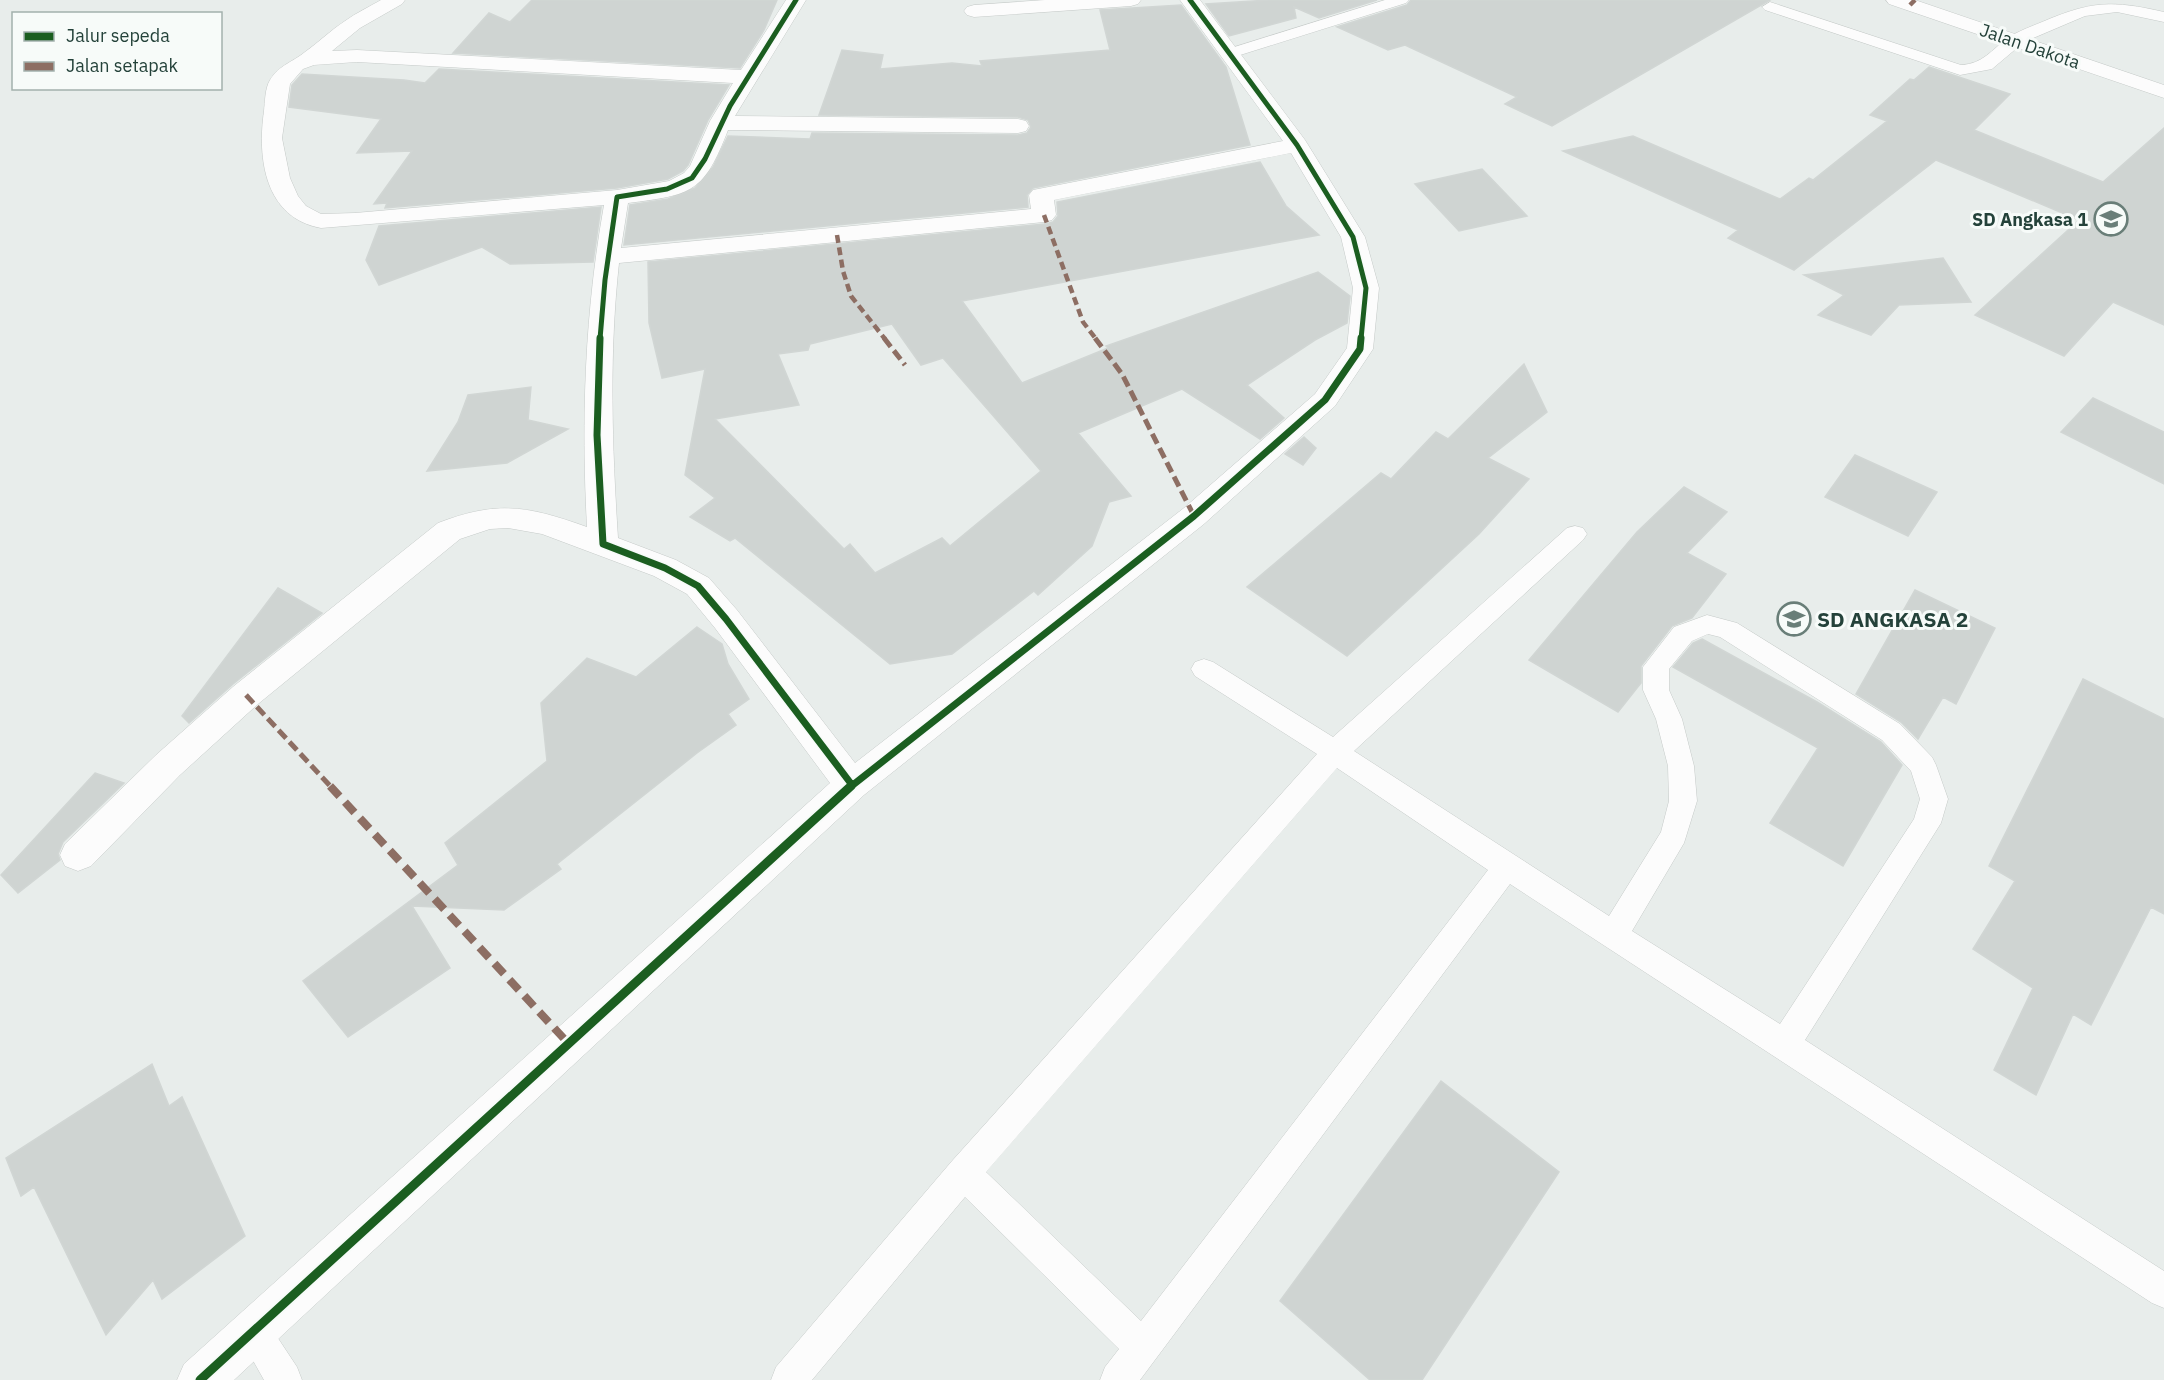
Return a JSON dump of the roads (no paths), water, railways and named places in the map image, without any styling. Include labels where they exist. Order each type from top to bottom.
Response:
[{"type":"street","points":[[395,0],[354,24],[310,59],[296,65],[279,82],[271,138],[278,178],[287,198],[298,211],[310,219],[355,220],[617,197],[681,185],[691,179],[700,168],[720,123],[796,0]]},
{"type":"street","points":[[974,11],[1131,0]]},
{"type":"street","points":[[200,1380],[852,785],[1194,516],[1325,400],[1360,349],[1366,288],[1353,237],[1297,145],[1190,0]]},
{"type":"street","name":"Jalan Dakota","points":[[1907,2],[2164,92]]},
{"type":"street","points":[[310,59],[357,56],[747,77]]},
{"type":"street","points":[[720,123],[1018,126]]},
{"type":"street","points":[[606,257],[1044,215],[1041,195],[1297,145]]},
{"type":"street","points":[[603,544],[597,420],[606,257],[617,197]]},
{"type":"street","points":[[78,855],[168,765],[246,694],[449,531],[466,523],[506,516],[529,520],[603,544],[665,568],[698,586],[726,619],[852,785]]},
{"type":"lane","points":[[1231,53],[1401,0]]},
{"type":"lane","points":[[1770,7],[1960,70],[1980,69],[1997,58],[2014,41],[2092,7],[2111,6],[2164,16]]},
{"type":"lane","points":[[789,1380],[964,1173],[1335,752],[1575,534]]},
{"type":"lane","points":[[1614,935],[1674,835],[1683,801],[1681,766],[1669,719],[1656,690],[1656,667],[1683,634],[1707,624],[1728,630],[1891,732],[1923,765],[1934,799],[1927,823],[1785,1044]]},
{"type":"lane","points":[[1204,669],[2164,1291]]},
{"type":"lane","points":[[1118,1380],[1507,867]]},
{"type":"lane","points":[[964,1173],[1142,1347]]},
{"type":"lane","points":[[254,1332],[284,1380]]},
{"type":"place","name":"SD Angkasa 1","points":[[2111,219]]},
{"type":"place","name":"SD ANGKASA 2","points":[[1794,619]]}]
